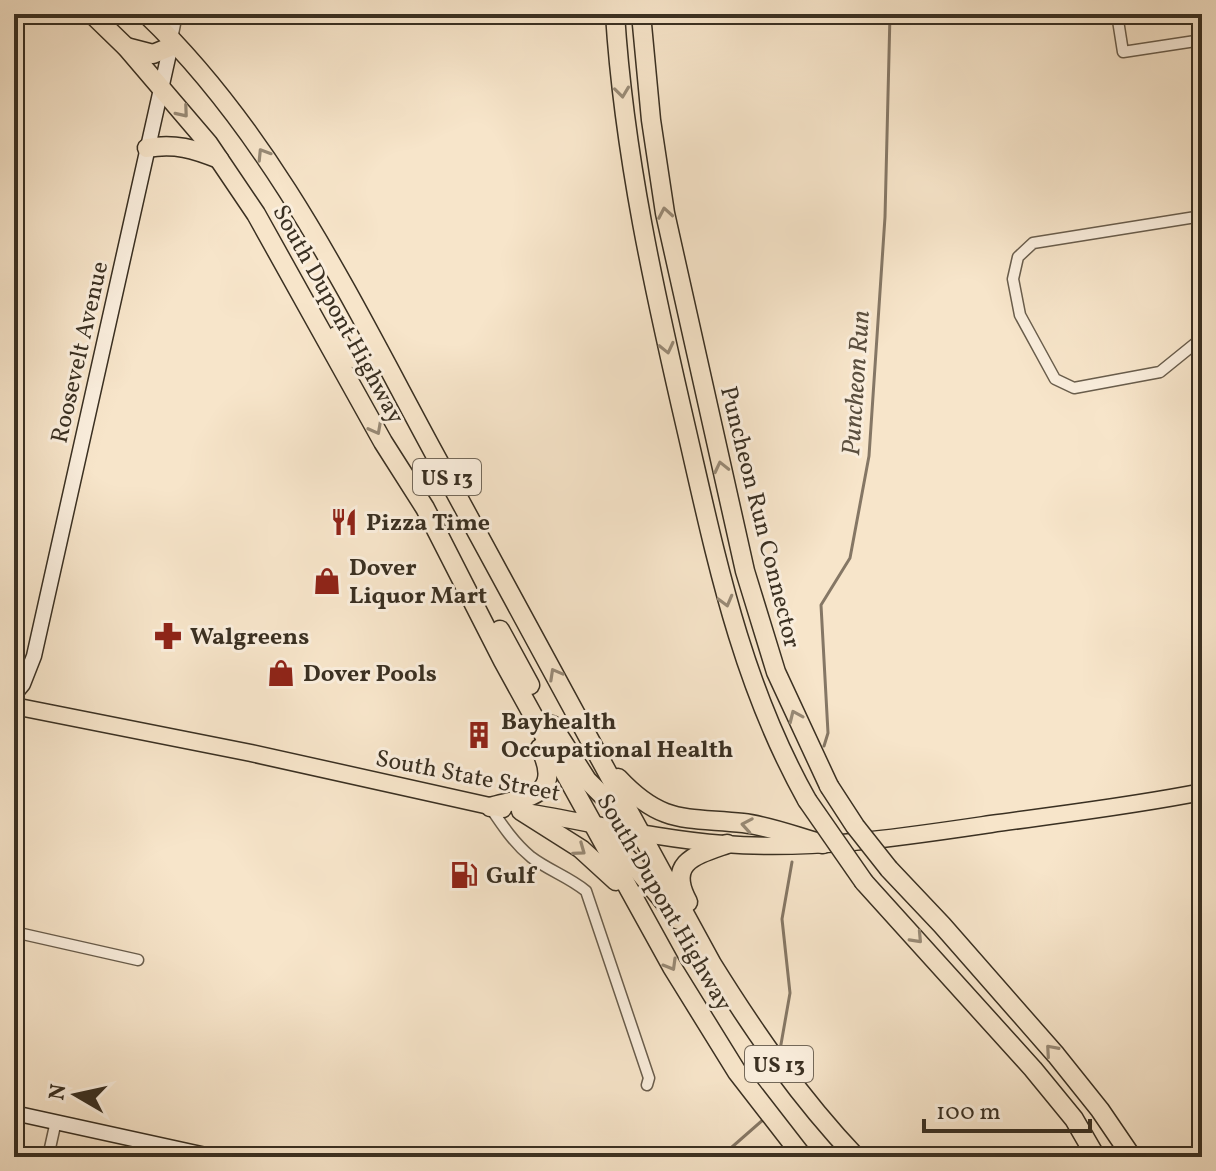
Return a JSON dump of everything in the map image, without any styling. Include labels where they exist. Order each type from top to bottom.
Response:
[{"type":"highway","name":"South Dupont Highway","points":[[92,14],[161,86],[219,159],[266,231],[383,442],[425,508],[503,661],[680,981],[737,1072],[803,1157]]},
{"type":"highway","name":"South Dupont Highway","points":[[146,14],[249,133],[304,220],[382,357],[712,964],[755,1033],[804,1099],[856,1157]]},
{"type":"highway","points":[[615,14],[628,142],[644,237],[726,599],[748,672],[769,725],[807,800],[864,882],[1033,1069],[1074,1119],[1096,1157]]},
{"type":"highway","name":"Puncheon Run Connector","points":[[641,14],[651,120],[665,213],[745,571],[776,672],[829,786],[855,826],[889,869],[1056,1055],[1100,1110],[1132,1157]]},
{"type":"highway","points":[[126,47],[153,54],[171,43]]},
{"type":"highway","points":[[147,148],[166,144],[188,147],[219,159]]},
{"type":"highway","points":[[266,231],[296,264],[342,347],[362,362],[368,363],[382,357]]},
{"type":"highway","points":[[425,508],[496,622],[574,761],[598,794],[641,833]]},
{"type":"highway","points":[[490,807],[533,796],[544,789],[549,777],[544,757],[529,728],[503,661]]},
{"type":"highway","points":[[600,756],[636,796],[668,816],[746,824],[823,844]]},
{"type":"highway","points":[[521,811],[587,854],[632,897]]},
{"type":"highway","points":[[592,823],[632,863],[712,964]]},
{"type":"highway","points":[[727,844],[691,857],[682,869],[681,885],[755,1033]]},
{"type":"main road","name":"South State Street","points":[[14,706],[251,753],[490,807],[674,839],[727,844],[823,844],[946,831],[1202,792]]},
{"type":"street","name":"Roosevelt Avenue","points":[[14,695],[23,684],[34,656],[177,14]]},
{"type":"street","points":[[1117,14],[1123,52],[1202,40]]},
{"type":"street","points":[[1202,216],[1033,243],[1018,257],[1013,279],[1020,315],[1055,379],[1074,388],[1160,372],[1202,338]]},
{"type":"street","points":[[490,807],[509,834],[531,857],[572,879],[586,891],[649,1078],[647,1085]]},
{"type":"street","points":[[14,932],[138,960]]},
{"type":"street","points":[[14,1113],[215,1157]]},
{"type":"street","points":[[48,1157],[56,1121]]},
{"type":"waterway","name":"Puncheon Run","points":[[824,746],[828,733],[821,605],[850,558],[869,456],[885,217],[890,14]]},
{"type":"waterway","name":"Puncheon Run","points":[[780,1050],[790,993],[782,919],[792,862]]},
{"type":"waterway","name":"Puncheon Run","points":[[697,1157],[724,1154],[764,1119]]},
{"type":"place","name":"Pizza Time","points":[[344,522]]},
{"type":"place","name":"Dover Liquor Mart","points":[[327,581]]},
{"type":"place","name":"Walgreens","points":[[168,636]]},
{"type":"place","name":"Dover Pools","points":[[281,673]]},
{"type":"place","name":"Bayhealth Occupational Health","points":[[479,735]]},
{"type":"place","name":"Gulf","points":[[464,875]]}]
